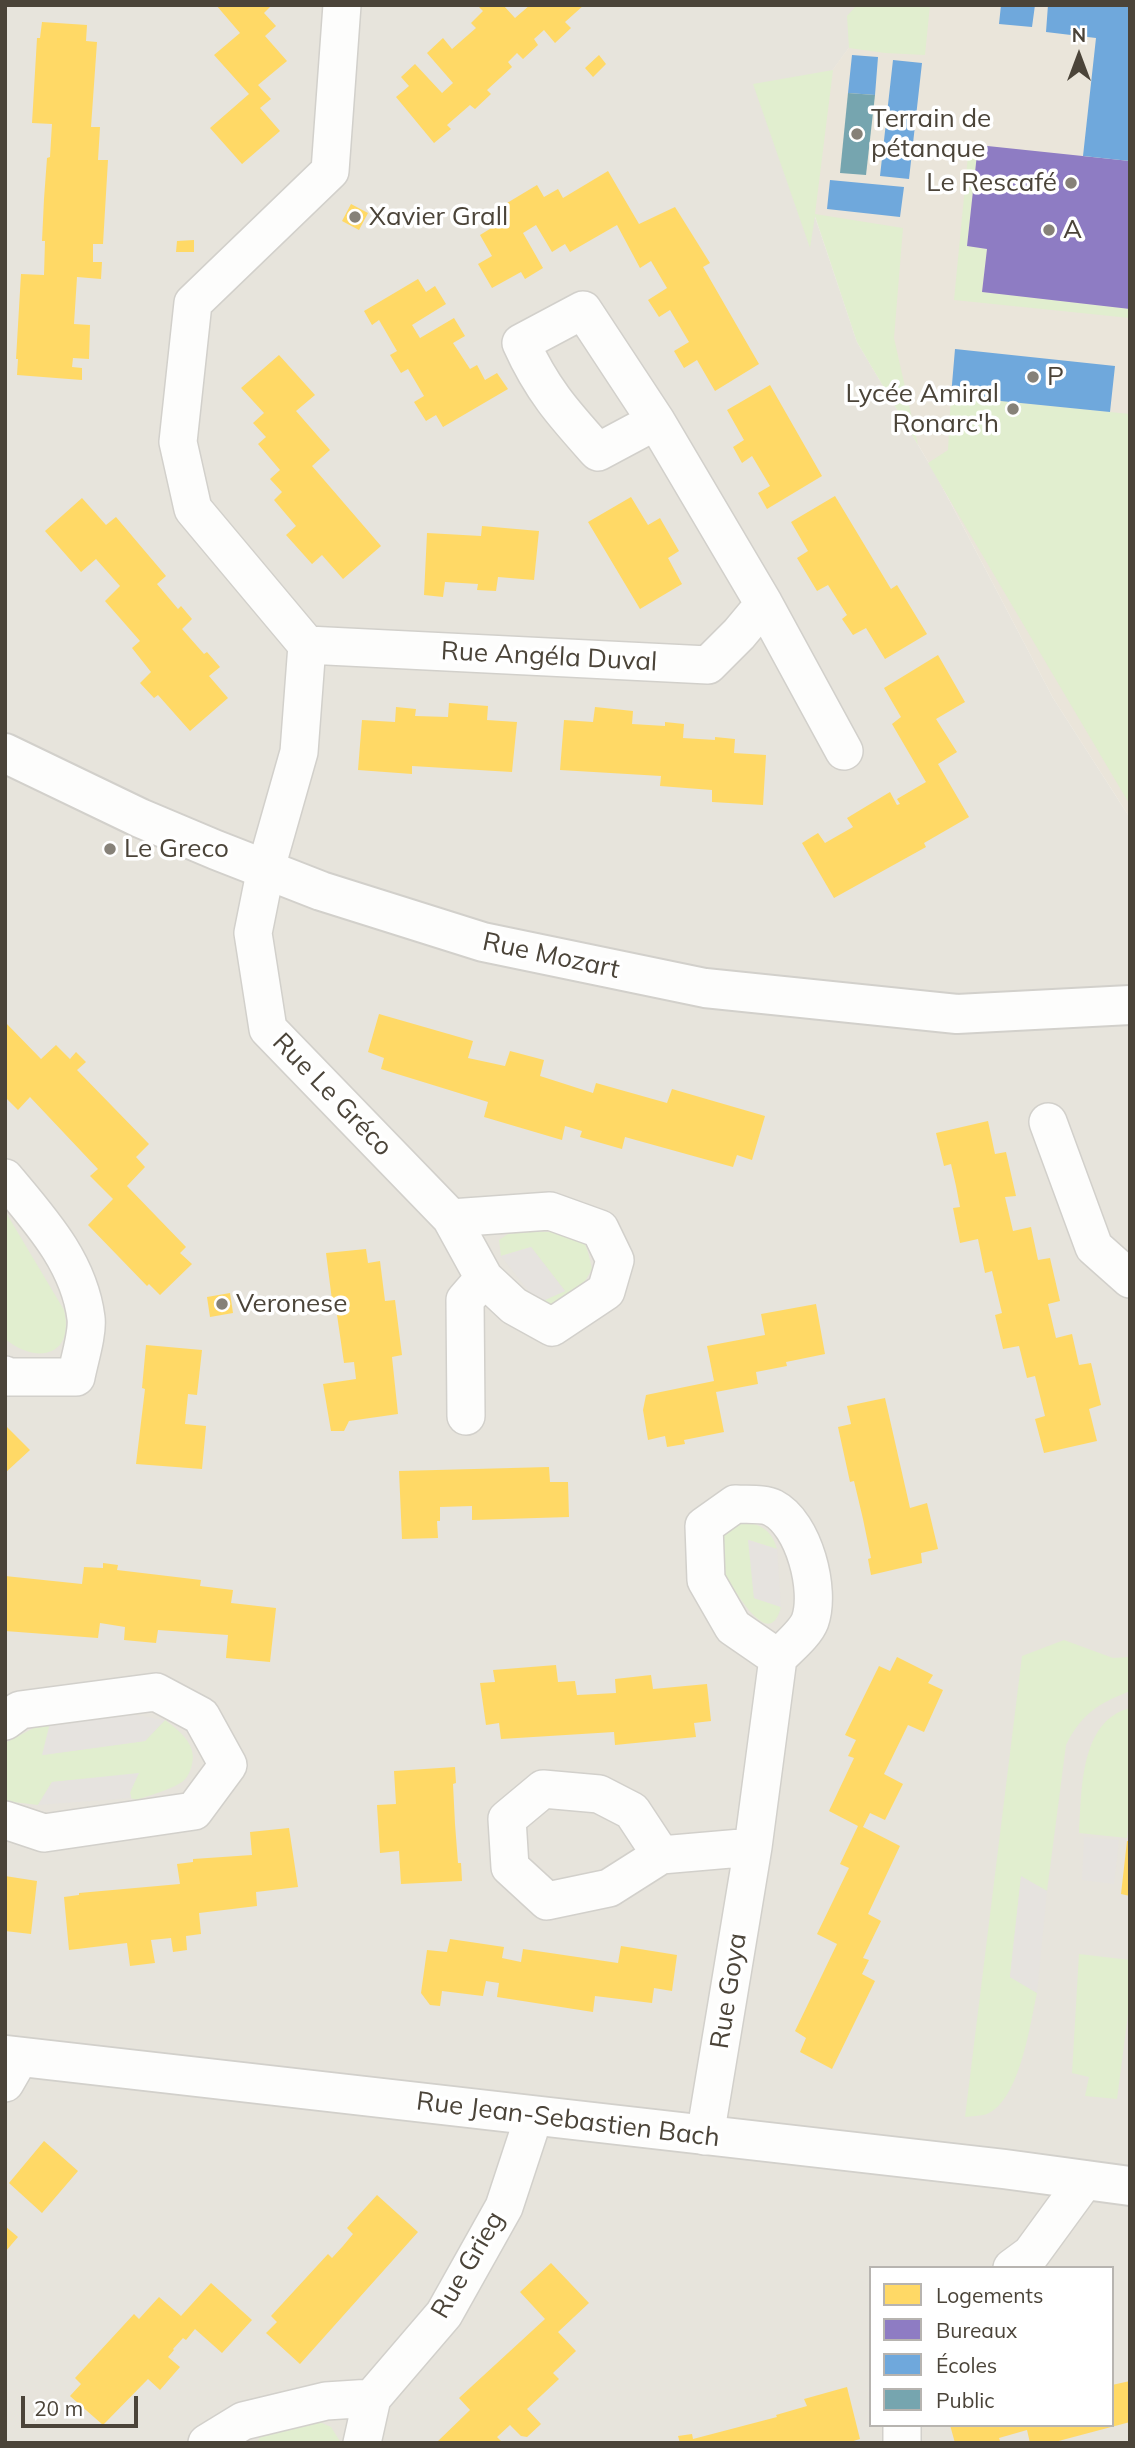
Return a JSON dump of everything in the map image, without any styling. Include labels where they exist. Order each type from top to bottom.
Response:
[{"type":"street","points":[[307,645],[193,509],[178,442],[193,303],[330,171],[342,5]]},
{"type":"street","points":[[656,421],[764,604],[844,751]]},
{"type":"street","name":"Rue Angéla Duval","points":[[307,645],[708,665],[764,604]]},
{"type":"street","name":"Rue Le Gréco","points":[[307,645],[299,752],[266,868],[253,933],[268,1029],[451,1218],[484,1278],[514,1306],[552,1327],[606,1291],[615,1260],[600,1228],[550,1211],[451,1218]]},
{"type":"street","name":"Rue Mozart","points":[[5,753],[140,818],[321,891],[483,942],[705,988],[957,1014],[1130,1005]]},
{"type":"street","points":[[1048,1122],[1094,1247],[1130,1279]]},
{"type":"street","points":[[5,1178],[49,1231],[74,1271],[87,1320],[76,1377],[5,1375]]},
{"type":"street","points":[[466,1416],[465,1300],[484,1278]]},
{"type":"street","name":"Rue Goya","points":[[705,2136],[753,1847],[778,1658]]},
{"type":"street","points":[[5,1721],[20,1710],[156,1692],[201,1716],[228,1765],[194,1811],[44,1833],[5,1820]]},
{"type":"street","points":[[661,1855],[753,1847]]},
{"type":"street","name":"Rue Jean-Sebastien Bach","points":[[10,2065],[534,2116],[1130,2186]]},
{"type":"street","name":"Rue Grieg","points":[[362,2443],[372,2398],[444,2314],[504,2207],[534,2116]]},
{"type":"street","points":[[1015,2266],[1031,2254],[1085,2180]]},
{"type":"street","points":[[207,2443],[243,2421],[326,2400],[372,2398]]},
{"type":"shaded area","points":[[5,5],[880,5],[787,133],[857,342],[936,475],[1053,698],[1130,818],[1130,2443],[5,2443]]},
{"type":"shaded area","name":"Lycée Amiral Ronarc'h","points":[[880,5],[1130,5],[1130,818],[1053,698],[936,475],[857,342],[787,132]]},
{"type":"shaded area","points":[[531,1247],[565,1291],[538,1303],[501,1256]]},
{"type":"shaded area","points":[[748,1540],[777,1549],[781,1607],[754,1598]]},
{"type":"shaded area","points":[[106,1710],[165,1720],[145,1741],[42,1755],[51,1719]]},
{"type":"shaded area","points":[[139,1773],[130,1792],[131,1798],[38,1805],[52,1782]]},
{"type":"shaded area","points":[[1084,1837],[1119,1840],[1114,1884],[1082,1880]]},
{"type":"shaded area","points":[[1021,1876],[1047,1891],[1037,1993],[1010,1977]]},
{"type":"green space","points":[[857,5],[930,5],[925,55],[849,48],[847,16]]},
{"type":"green space","points":[[833,70],[815,214],[903,228],[894,338],[918,445],[857,342],[815,216],[810,248],[753,84]]},
{"type":"green space","points":[[969,145],[978,145],[967,246],[987,249],[982,292],[1130,309],[1130,318],[954,300]]},
{"type":"green space","points":[[951,396],[1130,414],[1130,805],[928,463],[948,450]]},
{"type":"green space","points":[[5,1211],[64,1310],[64,1338],[51,1352],[29,1352],[5,1339]]},
{"type":"green space","points":[[511,1232],[557,1232],[580,1237],[586,1247],[592,1269],[577,1295],[553,1308],[538,1303],[565,1291],[531,1247],[501,1256],[499,1240]]},
{"type":"green space","points":[[737,1523],[751,1523],[763,1528],[775,1542],[777,1549],[749,1540],[754,1598],[781,1607],[777,1618],[771,1623],[758,1620],[720,1570],[720,1536]]},
{"type":"green space","points":[[1064,1640],[1113,1658],[1130,1657],[1130,1691],[1092,1711],[1078,1725],[1066,1745],[1047,1891],[1021,1877],[1010,1977],[1037,1993],[1022,2060],[1008,2094],[998,2106],[987,2114],[965,2117],[1022,1656]]},
{"type":"green space","points":[[1130,1708],[1130,1806],[1127,1838],[1079,1833],[1083,1779],[1092,1742],[1101,1727],[1113,1715]]},
{"type":"green space","points":[[51,1719],[43,1755],[145,1741],[165,1720],[191,1746],[193,1760],[190,1770],[178,1785],[136,1800],[131,1798],[130,1793],[138,1774],[52,1782],[38,1805],[5,1801],[5,1743]]},
{"type":"green space","points":[[1079,1954],[1130,1960],[1130,1999],[1117,2099],[1085,2096],[1089,2077],[1072,2073]]},
{"type":"green space","points":[[315,2420],[331,2427],[341,2443],[257,2443],[263,2430]]},
{"type":"building: Logements","points":[[216,5],[272,5],[264,13],[276,26],[265,36],[287,61],[258,85],[271,99],[260,108],[280,131],[242,164],[210,128],[249,94],[214,55],[240,33]]},
{"type":"building: Logements","points":[[477,5],[503,5],[515,18],[530,5],[584,5],[565,22],[571,28],[555,43],[544,30],[534,39],[538,45],[523,59],[517,53],[508,62],[512,67],[487,90],[491,94],[475,109],[470,105],[447,125],[451,129],[434,143],[396,97],[409,86],[401,77],[415,64],[442,93],[453,83],[427,53],[443,38],[452,49],[476,28],[471,23],[483,11]]},
{"type":"building: Logements","points":[[42,22],[87,25],[86,41],[97,42],[91,127],[100,127],[98,160],[108,160],[103,244],[93,244],[93,262],[102,262],[101,279],[77,277],[74,324],[90,325],[89,359],[73,358],[72,367],[82,368],[82,380],[17,375],[21,274],[44,275],[44,199],[52,124],[32,123],[37,38],[40,38]]},
{"type":"building: Logements","points":[[599,55],[606,64],[593,77],[585,68]]},
{"type":"building: Logements","points":[[608,171],[639,224],[675,207],[710,263],[703,267],[759,364],[715,391],[697,360],[684,368],[674,351],[689,342],[670,310],[659,317],[648,300],[667,288],[651,261],[640,268],[617,225],[570,252],[565,244],[552,252],[536,225],[523,233],[543,268],[525,279],[521,272],[492,288],[478,264],[492,256],[480,235],[493,227],[487,215],[537,185],[544,197],[558,189],[563,198]]},
{"type":"building: Logements","name":"Xavier Grall","points":[[351,204],[368,213],[359,230],[342,221]]},
{"type":"building: Logements","points":[[194,240],[194,252],[176,252],[177,241]]},
{"type":"building: Logements","points":[[418,279],[426,292],[435,286],[446,304],[412,325],[420,338],[454,318],[465,336],[453,343],[470,369],[477,365],[485,380],[497,373],[508,389],[443,427],[436,415],[426,421],[414,402],[424,396],[408,369],[401,373],[390,355],[397,351],[379,320],[372,325],[364,311]]},
{"type":"building: Logements","points":[[279,355],[315,395],[296,411],[330,450],[312,466],[381,546],[343,579],[322,555],[312,564],[286,535],[296,526],[274,500],[282,492],[270,479],[280,470],[258,444],[266,437],[253,423],[264,413],[241,388]]},
{"type":"building: Logements","points":[[770,385],[822,476],[767,509],[758,493],[770,486],[752,456],[742,463],[733,447],[744,440],[727,410]]},
{"type":"building: Logements","points":[[835,496],[891,589],[897,585],[927,634],[885,659],[866,628],[853,635],[842,619],[847,615],[828,585],[817,591],[797,558],[808,551],[791,522]]},
{"type":"building: Logements","points":[[631,497],[648,525],[660,518],[679,551],[668,558],[682,584],[640,609],[588,522]]},
{"type":"building: Logements","points":[[82,498],[106,525],[116,517],[166,576],[157,584],[178,609],[181,606],[192,619],[182,629],[204,654],[207,652],[220,667],[209,676],[228,698],[190,731],[158,695],[154,698],[140,683],[151,672],[132,648],[140,641],[105,601],[120,586],[96,559],[81,572],[45,531]]},
{"type":"building: Logements","points":[[482,526],[539,531],[534,580],[498,577],[496,591],[477,590],[478,584],[445,582],[443,597],[424,595],[427,533],[481,536]]},
{"type":"building: Logements","points":[[938,655],[965,702],[936,719],[957,752],[938,764],[969,817],[924,843],[926,847],[834,898],[802,843],[818,833],[825,843],[853,827],[847,818],[890,792],[897,805],[900,804],[897,799],[926,782],[892,724],[901,717],[884,688]]},
{"type":"building: Logements","points":[[449,703],[488,706],[487,720],[517,722],[512,772],[412,766],[412,774],[358,770],[362,720],[395,722],[396,707],[416,709],[415,716],[448,717]]},
{"type":"building: Logements","points":[[595,707],[633,711],[632,724],[684,724],[683,738],[735,739],[734,753],[766,755],[763,805],[712,802],[712,790],[660,786],[661,776],[560,770],[564,720],[593,722]]},
{"type":"building: Logements","points":[[379,1014],[473,1041],[468,1058],[505,1066],[510,1051],[544,1060],[540,1076],[593,1093],[596,1083],[667,1103],[672,1089],[765,1116],[752,1160],[737,1155],[733,1167],[625,1137],[622,1149],[580,1137],[582,1131],[565,1126],[562,1140],[484,1117],[488,1102],[381,1069],[384,1058],[368,1052]]},
{"type":"building: Logements","points":[[5,1022],[41,1059],[56,1045],[70,1059],[76,1052],[86,1062],[77,1070],[149,1144],[136,1157],[145,1167],[127,1186],[186,1247],[180,1253],[192,1264],[160,1295],[149,1284],[147,1286],[88,1225],[113,1199],[90,1176],[98,1169],[30,1097],[18,1110],[5,1097]]},
{"type":"building: Logements","points":[[988,1121],[995,1154],[1006,1152],[1016,1196],[1005,1197],[1013,1231],[1031,1227],[1038,1260],[1050,1258],[1060,1301],[1048,1304],[1056,1338],[1072,1334],[1079,1365],[1091,1363],[1101,1405],[1089,1409],[1097,1441],[1044,1453],[1035,1419],[1045,1416],[1035,1376],[1027,1378],[1019,1346],[1003,1349],[995,1315],[1002,1313],[992,1271],[985,1273],[978,1239],[960,1243],[953,1208],[960,1207],[956,1186],[951,1164],[944,1166],[936,1133]]},
{"type":"building: Logements","points":[[366,1249],[368,1263],[380,1261],[385,1301],[395,1300],[402,1355],[392,1357],[398,1414],[349,1421],[344,1431],[331,1431],[323,1384],[356,1379],[354,1362],[344,1363],[326,1253]]},
{"type":"building: Logements","name":"Veronese","points":[[230,1293],[233,1313],[210,1317],[207,1297]]},
{"type":"building: Logements","points":[[816,1304],[825,1354],[786,1362],[787,1366],[756,1372],[758,1384],[716,1392],[724,1432],[684,1440],[685,1444],[667,1447],[665,1436],[648,1440],[643,1410],[646,1395],[714,1381],[707,1346],[765,1335],[761,1314]]},
{"type":"building: Logements","points":[[146,1345],[202,1350],[197,1395],[188,1394],[185,1424],[206,1426],[202,1469],[136,1464],[145,1389],[142,1388]]},
{"type":"building: Logements","points":[[885,1398],[910,1508],[927,1503],[938,1549],[921,1553],[922,1563],[871,1575],[868,1559],[871,1558],[863,1519],[854,1481],[850,1482],[838,1427],[851,1424],[847,1406]]},
{"type":"building: Logements","points":[[5,1425],[30,1450],[5,1473]]},
{"type":"building: Logements","points":[[549,1467],[550,1482],[568,1482],[569,1517],[472,1520],[472,1506],[440,1507],[438,1538],[402,1539],[399,1471]]},
{"type":"building: Logements","points":[[103,1563],[118,1565],[117,1570],[201,1580],[200,1586],[233,1590],[231,1603],[276,1608],[270,1662],[226,1658],[228,1635],[158,1630],[156,1643],[124,1640],[125,1627],[100,1623],[98,1638],[5,1631],[5,1576],[82,1584],[84,1567],[103,1568]]},
{"type":"building: Logements","points":[[897,1657],[933,1675],[928,1683],[943,1690],[924,1732],[908,1725],[884,1774],[903,1784],[885,1820],[870,1813],[863,1827],[900,1846],[868,1914],[881,1921],[863,1958],[869,1960],[862,1974],[875,1981],[832,2069],[800,2052],[806,2038],[795,2031],[837,1944],[817,1934],[849,1868],[840,1864],[858,1826],[829,1811],[854,1758],[848,1756],[856,1740],[845,1735],[879,1666],[890,1671]]},
{"type":"building: Logements","points":[[556,1665],[558,1682],[575,1681],[577,1695],[616,1693],[615,1679],[651,1675],[653,1689],[707,1684],[711,1721],[694,1723],[696,1737],[615,1745],[614,1732],[501,1739],[499,1723],[486,1725],[480,1683],[495,1682],[493,1670]]},
{"type":"building: Logements","points":[[455,1767],[455,1824],[462,1881],[401,1884],[399,1851],[380,1853],[377,1805],[396,1804],[394,1771]]},
{"type":"building: Logements","points":[[289,1828],[298,1887],[256,1892],[257,1906],[199,1913],[201,1934],[186,1936],[187,1950],[173,1952],[171,1938],[151,1940],[155,1963],[130,1966],[127,1943],[69,1950],[64,1897],[79,1893],[180,1884],[177,1864],[193,1862],[193,1859],[252,1855],[250,1832]]},
{"type":"building: Logements","points":[[1127,1841],[1130,1841],[1130,1896],[1121,1894]]},
{"type":"building: Logements","points":[[5,1876],[37,1881],[31,1934],[5,1931]]},
{"type":"building: Logements","points":[[450,1939],[504,1947],[502,1958],[521,1962],[523,1949],[618,1963],[621,1946],[677,1955],[672,1991],[654,1988],[652,2003],[595,1996],[593,2012],[497,1997],[499,1983],[486,1981],[483,1996],[442,1991],[440,2006],[430,2005],[421,1993],[427,1950],[447,1952]]},
{"type":"building: Logements","points":[[44,2141],[78,2171],[42,2213],[9,2183]]},
{"type":"building: Logements","points":[[377,2195],[418,2232],[300,2364],[266,2333],[277,2322],[271,2316],[328,2254],[332,2258],[343,2246],[353,2234],[347,2228]]},
{"type":"building: Logements","points":[[5,2226],[18,2237],[5,2252]]},
{"type":"building: Logements","points":[[551,2263],[589,2303],[558,2332],[576,2351],[553,2373],[559,2379],[527,2409],[541,2424],[527,2437],[521,2436],[510,2425],[497,2437],[503,2443],[436,2443],[470,2410],[459,2398],[545,2319],[520,2292]]},
{"type":"building: Logements","points":[[211,2283],[252,2320],[222,2353],[195,2329],[186,2340],[183,2338],[168,2357],[180,2367],[160,2390],[148,2379],[103,2425],[70,2396],[81,2384],[75,2378],[134,2314],[139,2319],[159,2297],[181,2316]]},
{"type":"building: Logements","points":[[1130,2381],[1130,2422],[1114,2426],[1114,2385]]},
{"type":"building: Logements","points":[[847,2387],[860,2439],[847,2443],[680,2443],[678,2436],[692,2434],[693,2439],[777,2417],[776,2415],[807,2406],[804,2399]]},
{"type":"building: Logements","points":[[951,2427],[1111,2427],[1051,2443],[1030,2443],[1027,2430],[999,2438],[1000,2441],[992,2443],[955,2443]]},
{"type":"building: Bureaux","name":"A","points":[[978,145],[1130,161],[1130,309],[982,292],[987,249],[967,246]]},
{"type":"building: Écoles","points":[[1001,5],[1035,5],[1032,27],[999,24]]},
{"type":"building: Écoles","points":[[1048,5],[1130,5],[1130,161],[1083,156],[1096,38],[1046,32]]},
{"type":"building: Écoles","points":[[852,55],[878,57],[875,95],[848,93]]},
{"type":"building: Écoles","points":[[893,60],[922,63],[909,179],[880,176]]},
{"type":"building: Écoles","points":[[830,180],[904,187],[900,217],[827,209]]},
{"type":"building: Écoles","name":"P","points":[[955,349],[1115,366],[1110,412],[951,396]]},
{"type":"building: Public","name":"Terrain de pétanque","points":[[848,93],[875,95],[866,175],[840,173]]},
{"type":"place","name":"Terrain de pétanque","points":[[857,134]]},
{"type":"place","name":"Le Rescafé","points":[[1071,183]]},
{"type":"place","name":"Xavier Grall","points":[[355,217]]},
{"type":"place","name":"A","points":[[1049,230]]},
{"type":"place","name":"P","points":[[1033,377]]},
{"type":"place","name":"Lycée Amiral Ronarc'h","points":[[1013,409]]},
{"type":"place","name":"Le Greco","points":[[110,849]]},
{"type":"place","name":"Veronese","points":[[222,1304]]}]
